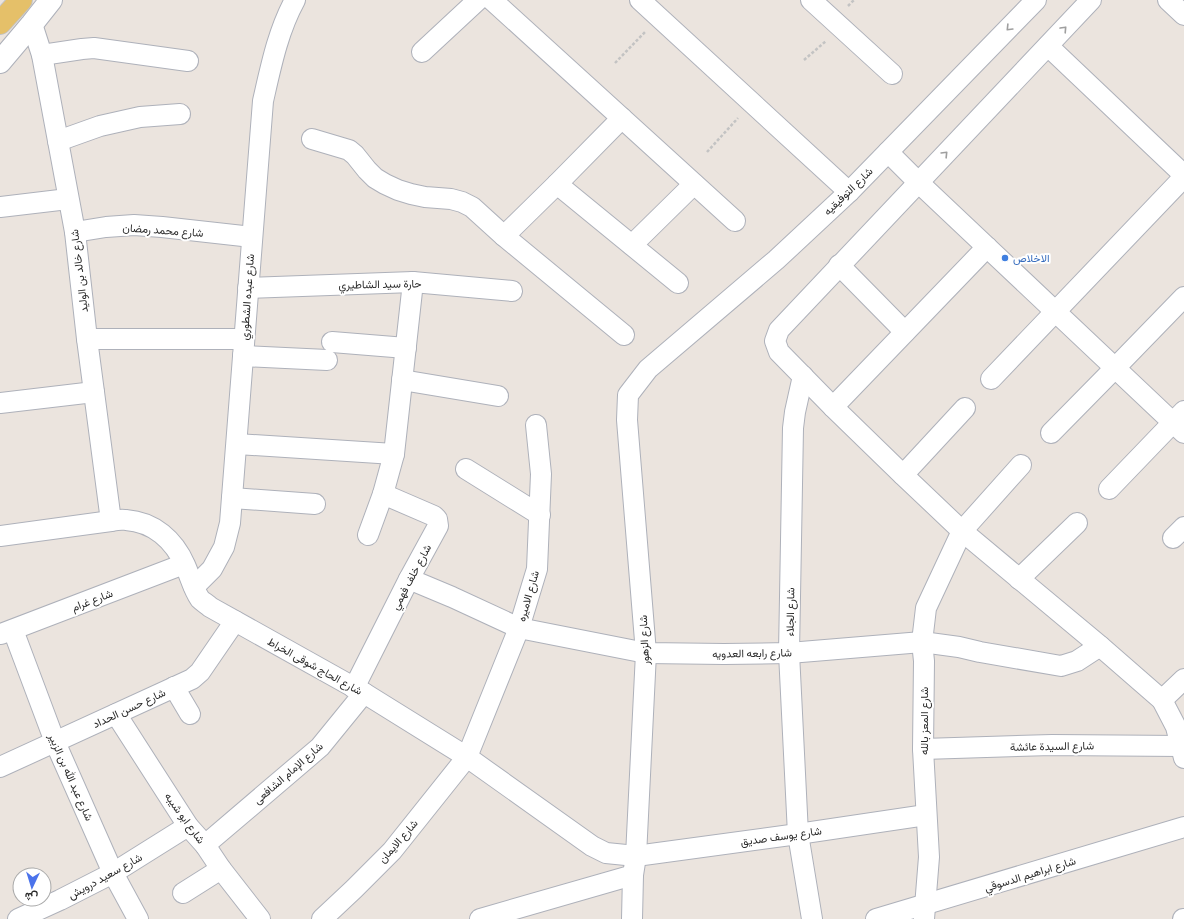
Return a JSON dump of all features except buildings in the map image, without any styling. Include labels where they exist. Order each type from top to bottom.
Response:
[{"type":"main road","points":[[0,23],[21,0]]},
{"type":"street","points":[[0,62],[51,0]]},
{"type":"street","name":"شارع عبده الشطوري","points":[[194,587],[212,569],[224,547],[230,523],[263,101],[273,55],[287,15],[295,0]]},
{"type":"street","points":[[422,52],[478,0]]},
{"type":"street","points":[[492,0],[735,220]]},
{"type":"street","points":[[640,0],[849,192]]},
{"type":"street","points":[[811,0],[892,74]]},
{"type":"street","name":"شارع التوفيقيه","points":[[648,368],[776,260],[849,192],[1036,0]]},
{"type":"street","points":[[1091,0],[839,265],[779,330],[776,341],[779,352],[833,407],[962,531],[1100,646],[1162,700],[1180,725],[1183,752]]},
{"type":"street","points":[[1168,0],[1184,15]]},
{"type":"street","name":"شارع خالد بن الوليد","points":[[32,24],[42,55],[75,232],[87,339],[111,521]]},
{"type":"street","points":[[991,379],[1184,176],[1048,46]]},
{"type":"street","points":[[42,55],[94,48],[188,61]]},
{"type":"street","points":[[58,141],[100,126],[140,117],[180,114]]},
{"type":"street","points":[[504,236],[622,118]]},
{"type":"street","points":[[312,139],[349,150],[375,178],[398,190],[411,194],[451,199],[472,207],[504,236],[624,335]]},
{"type":"street","points":[[888,152],[1115,368],[1180,422],[1109,489]]},
{"type":"street","points":[[557,184],[678,282]]},
{"type":"street","points":[[632,244],[694,184]]},
{"type":"street","points":[[0,207],[68,199]]},
{"type":"street","name":"شارع محمد رمضان","points":[[75,232],[106,227],[134,226],[252,237]]},
{"type":"street","points":[[833,407],[987,247]]},
{"type":"street","points":[[839,265],[906,332]]},
{"type":"street","points":[[368,535],[383,494],[394,454],[413,282]]},
{"type":"street","name":"حارة سيد الشاطيري","points":[[248,288],[413,282],[512,291]]},
{"type":"street","points":[[1051,433],[1184,297]]},
{"type":"street","points":[[87,339],[244,348],[329,351],[406,348]]},
{"type":"street","name":"شارع الزهور","points":[[632,919],[646,653],[627,420],[628,395],[636,382],[648,368]]},
{"type":"street","name":"شارع الجلاء","points":[[803,376],[793,428],[789,653],[798,834],[812,919]]},
{"type":"street","points":[[402,380],[498,396]]},
{"type":"street","points":[[0,403],[94,392]]},
{"type":"street","points":[[903,475],[965,408]]},
{"type":"street","name":"شارع الاميره","points":[[467,757],[519,628],[537,569],[541,474],[536,425]]},
{"type":"street","points":[[236,444],[394,454]]},
{"type":"street","name":"شارع المعز بالله","points":[[925,912],[929,857],[923,749],[924,661],[922,642],[926,608],[962,531],[1021,465]]},
{"type":"street","points":[[466,469],[540,515]]},
{"type":"street","name":"شارع خلف فهمي","points":[[359,691],[409,579],[438,526],[437,519],[434,516],[383,494]]},
{"type":"street","points":[[232,498],[315,504]]},
{"type":"street","name":"شارع الحاج شوقى الخراط","points":[[0,536],[126,520],[141,523],[155,529],[168,538],[178,550],[200,599],[210,607],[359,691],[467,757],[592,846],[635,865]]},
{"type":"street","points":[[1019,579],[1077,523]]},
{"type":"street","name":"شارع غرام","points":[[6,632],[184,564]]},
{"type":"street","name":"شارع رابعه العدويه","points":[[409,579],[519,628],[646,653],[789,653],[922,642],[959,646],[980,652],[1061,666],[1077,661],[1100,646]]},
{"type":"street","name":"شارع حسن الحداد","points":[[0,767],[192,679],[200,672],[235,621]]},
{"type":"street","name":"شارع عبد الله بن الزبير","points":[[6,632],[113,873],[138,919]]},
{"type":"street","points":[[1162,700],[1184,679]]},
{"type":"street","points":[[174,687],[190,714]]},
{"type":"street","name":"شارع الإمام الشافعى","points":[[205,845],[320,747],[359,691]]},
{"type":"street","name":"شارع ابو شيبه","points":[[116,714],[188,826],[205,845],[221,869],[260,919]]},
{"type":"street","name":"شارع السيدة عائشة","points":[[923,749],[1052,746],[1183,752]]},
{"type":"street","name":"شارع الايمان","points":[[322,919],[354,890],[392,851],[467,757]]},
{"type":"street","name":"شارع يوسف صديق","points":[[635,865],[798,834],[926,815]]},
{"type":"street","name":"شارع سعيد درويش","points":[[18,919],[60,900],[113,873],[188,826]]},
{"type":"street","name":"شارع ابراهيم الدسوقي","points":[[876,919],[925,912],[1184,827]]},
{"type":"street","points":[[480,919],[635,865]]},
{"type":"street","points":[[183,893],[221,869]]},
{"type":"path","points":[[615,63],[658,17]]},
{"type":"path","points":[[804,60],[841,27]]},
{"type":"path","points":[[707,152],[752,102]]},
{"type":"place","name":"الاخلاص","points":[[1005,258]]}]
